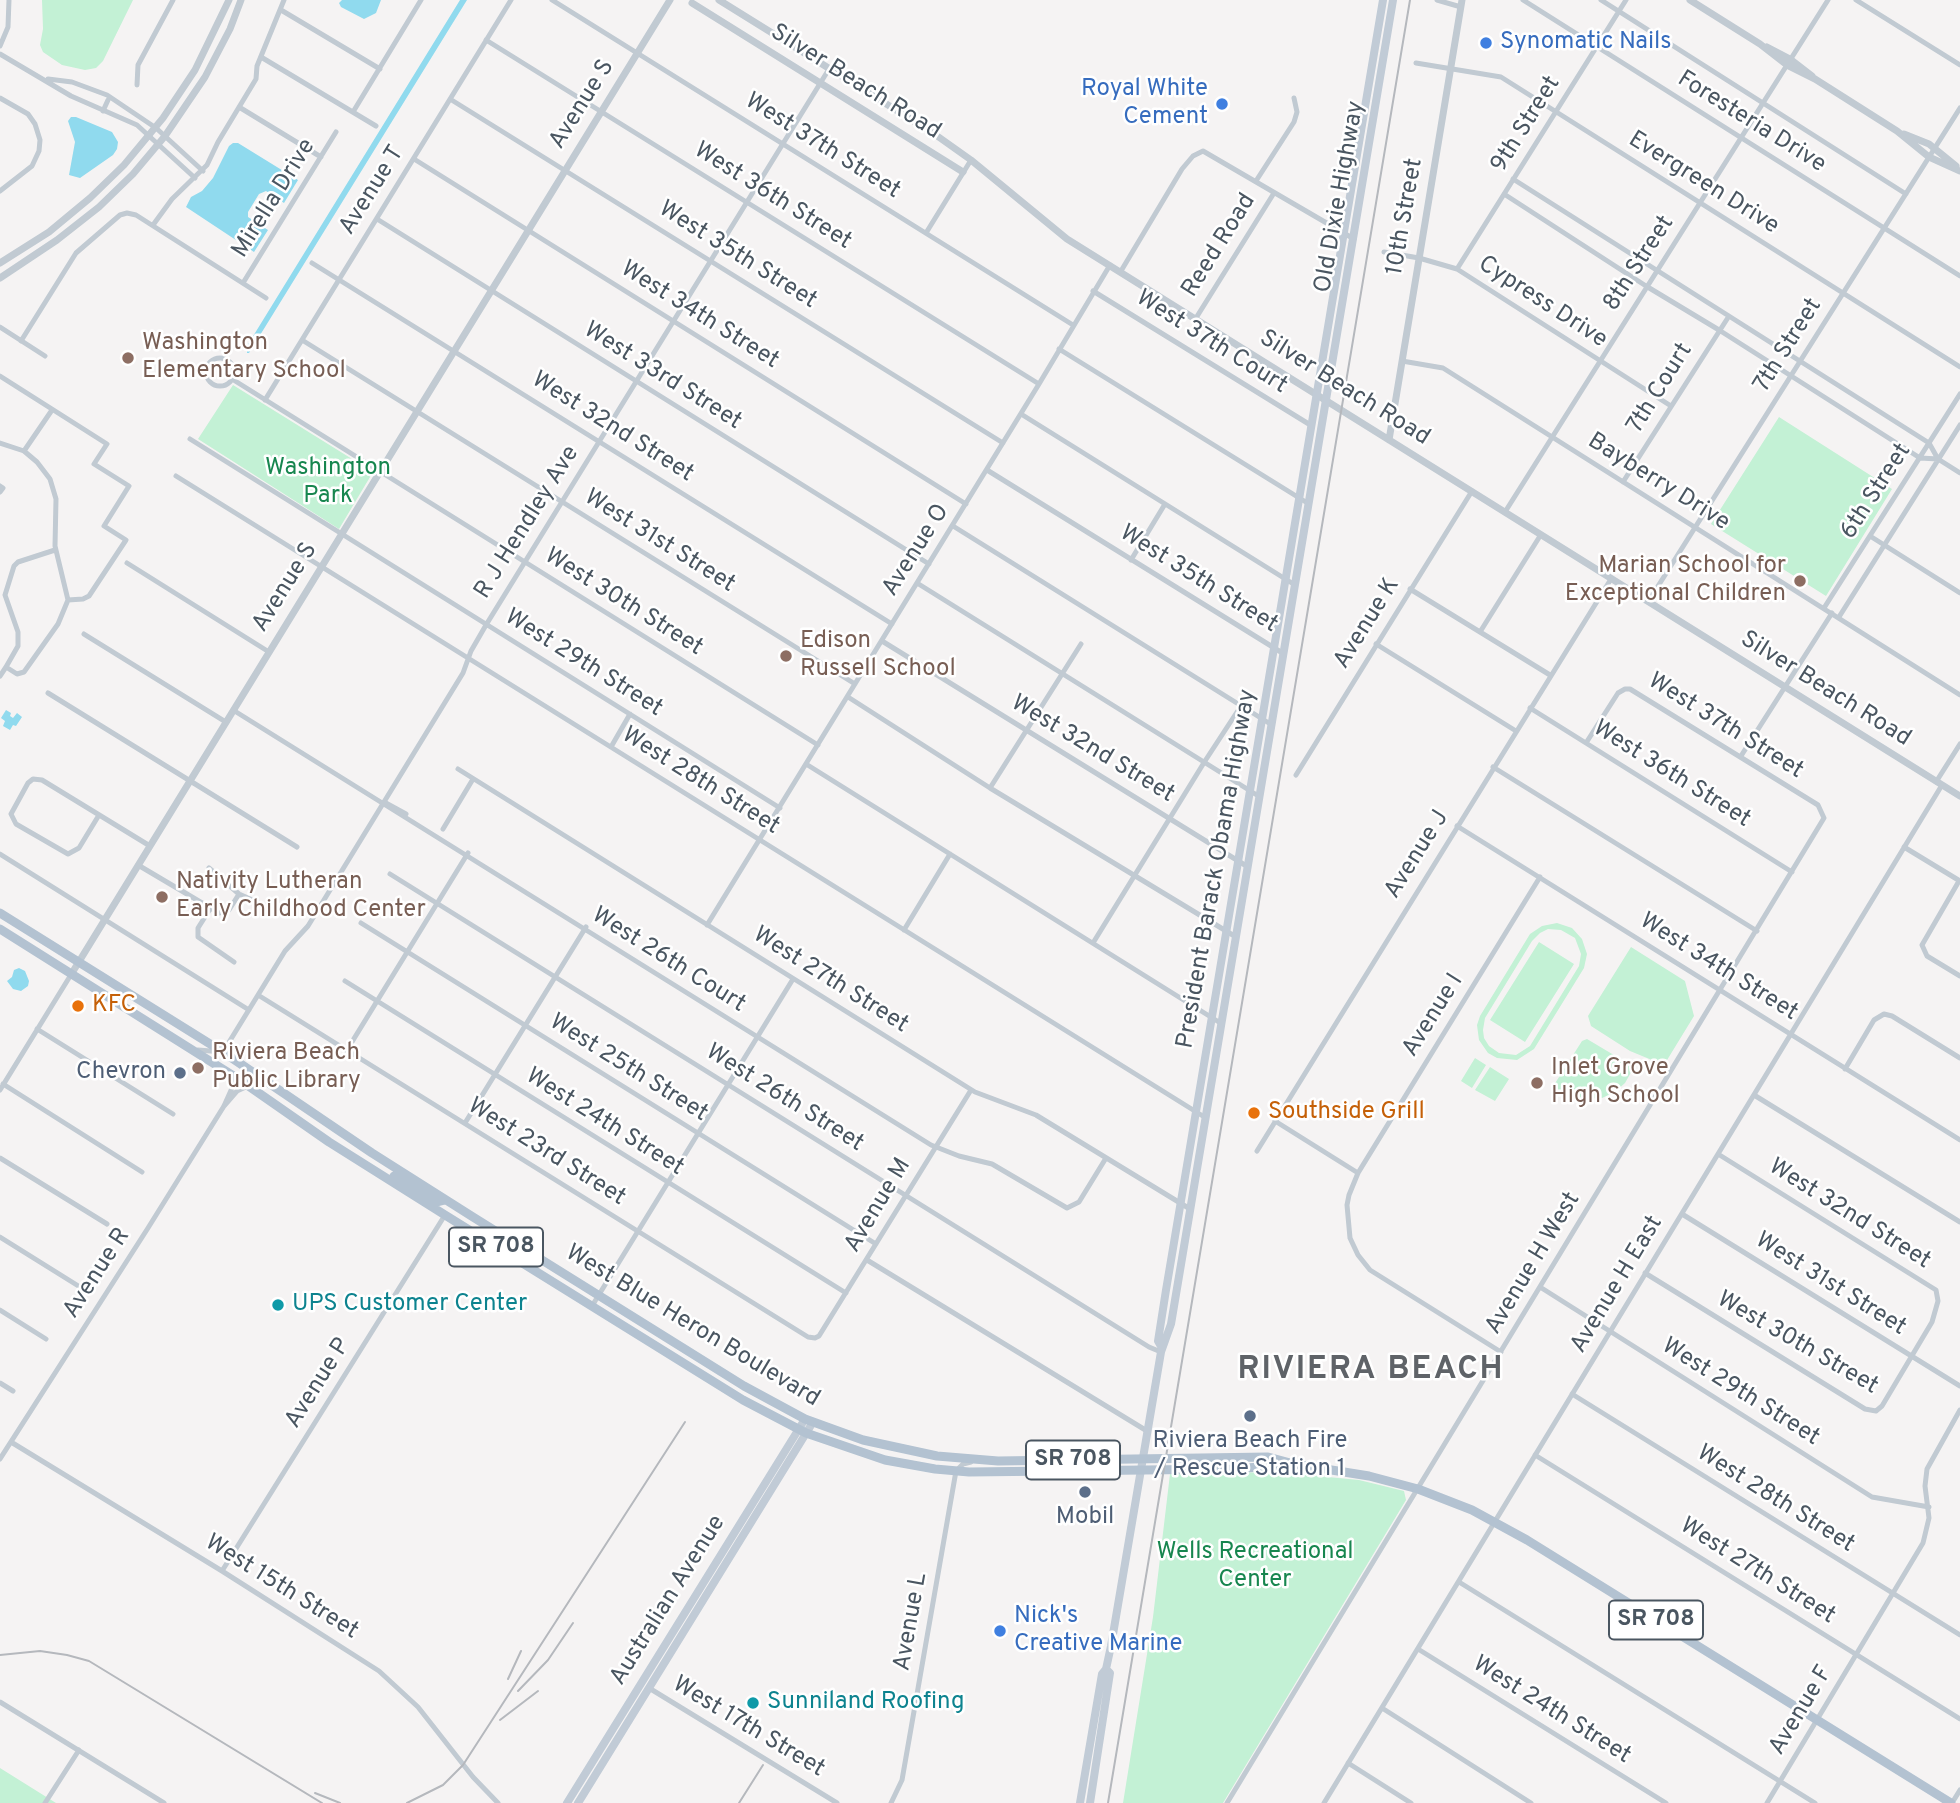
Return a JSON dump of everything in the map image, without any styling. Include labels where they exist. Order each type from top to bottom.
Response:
[{"type":"main road","name":"Old Dixie Highway","points":[[1322,398],[1344,234],[1383,0]]},
{"type":"main road","name":"Old Dixie Highway","points":[[1322,398],[1354,239],[1393,0]]},
{"type":"main road","name":"President Barack Obama Highway","points":[[1080,1803],[1141,1470],[1161,1350],[1158,1341],[1299,498],[1312,426],[1322,398]]},
{"type":"main road","name":"President Barack Obama Highway","points":[[1161,1350],[1166,1344],[1171,1324],[1222,1024],[1309,504],[1322,398]]},
{"type":"main road","name":"West Blue Heron Boulevard","points":[[0,913],[223,1052],[445,1200],[744,1386],[809,1420],[887,1447],[937,1456],[978,1460],[1268,1458],[1357,1473],[1418,1489],[1495,1521],[1951,1803]]},
{"type":"main road","name":"West Blue Heron Boulevard","points":[[0,929],[237,1077],[445,1216],[743,1400],[802,1432],[885,1460],[956,1471],[994,1473],[1232,1469],[1294,1464]]},
{"type":"main road","points":[[379,1174],[391,1174],[437,1202],[445,1200]]},
{"type":"main road","points":[[445,1216],[455,1214],[500,1240],[506,1238]]},
{"type":"main road","name":"Australian Avenue","points":[[578,1803],[650,1688],[809,1420]]},
{"type":"main road","name":"Australian Avenue","points":[[567,1803],[802,1432]]},
{"type":"main road","name":"President Barack Obama Highway","points":[[1090,1803],[1110,1673],[1106,1669]]},
{"type":"street","points":[[0,46],[8,27],[9,0]]},
{"type":"street","points":[[137,85],[138,65],[173,0]]},
{"type":"street","points":[[0,263],[49,232],[124,166],[156,128],[195,70],[229,0]]},
{"type":"street","points":[[0,278],[57,240],[99,207],[133,174],[165,136],[205,77],[230,29],[241,0]]},
{"type":"street","points":[[153,225],[172,199],[203,171],[254,84],[261,57],[285,0]]},
{"type":"street","points":[[353,112],[421,0]]},
{"type":"street","name":"Avenue T","points":[[265,400],[511,0]]},
{"type":"street","name":"West 37th Street","points":[[552,0],[1073,325]]},
{"type":"street","name":"Avenue S","points":[[2,1087],[670,0]]},
{"type":"street","name":"Silver Beach Road","points":[[719,0],[933,133],[971,160],[1068,239],[1960,796]]},
{"type":"street","points":[[1437,0],[1462,3]]},
{"type":"street","name":"Foresteria Drive","points":[[1523,0],[1960,276]]},
{"type":"street","points":[[1601,0],[1906,194]]},
{"type":"street","name":"9th Street","points":[[1457,269],[1626,0]]},
{"type":"street","points":[[1690,0],[1897,131],[1929,157],[1960,171]]},
{"type":"street","name":"8th Street","points":[[1505,512],[1828,0]]},
{"type":"street","points":[[1856,0],[1960,65]]},
{"type":"street","name":"Silver Beach Road","points":[[692,3],[963,173]]},
{"type":"street","name":"10th Street","points":[[1389,440],[1462,3]]},
{"type":"street","points":[[281,10],[380,69]]},
{"type":"street","name":"West 36th Street","points":[[486,40],[1040,384]]},
{"type":"street","points":[[0,54],[80,101],[132,122],[150,135],[195,178]]},
{"type":"street","points":[[261,57],[376,126]]},
{"type":"street","name":"Evergreen Drive","points":[[1416,63],[1501,77],[1960,367]]},
{"type":"street","name":"R J Hendley Ave","points":[[258,995],[285,951],[308,926],[463,673],[471,651],[486,625],[829,69]]},
{"type":"street","points":[[42,77],[58,82],[72,82],[100,92],[127,107],[156,128],[203,171]]},
{"type":"street","points":[[80,101],[86,90]]},
{"type":"street","points":[[0,98],[28,114],[36,124],[40,140],[39,151],[32,166],[0,191]]},
{"type":"street","points":[[1256,181],[1294,122],[1297,113],[1294,98]]},
{"type":"street","name":"West 35th Street","points":[[450,99],[1003,443]]},
{"type":"street","points":[[103,111],[108,100]]},
{"type":"street","points":[[239,107],[321,157]]},
{"type":"street","name":"7th Street","points":[[1648,602],[1960,108]]},
{"type":"street","points":[[1897,131],[1915,137],[1934,149],[1960,171]]},
{"type":"street","name":"Mirella Drive","points":[[243,283],[336,132]]},
{"type":"street","points":[[1121,271],[1182,169],[1192,156],[1203,151],[1354,239]]},
{"type":"street","points":[[180,163],[187,156]]},
{"type":"street","name":"West 34th Street","points":[[414,159],[966,503]]},
{"type":"street","points":[[926,233],[971,160]]},
{"type":"street","points":[[1513,179],[1929,443],[1938,459],[1960,473]]},
{"type":"street","name":"Reed Road","points":[[1196,318],[1274,193]]},
{"type":"street","points":[[1504,194],[1920,458],[1938,459]]},
{"type":"street","points":[[21,341],[79,250],[123,213],[134,213],[266,298]]},
{"type":"street","name":"West 33rd Street","points":[[377,219],[929,564]]},
{"type":"street","name":"Cypress Drive","points":[[1384,252],[1457,269],[1671,406]]},
{"type":"street","name":"West 32nd Street","points":[[312,262],[892,624]]},
{"type":"street","name":"Avenue O","points":[[707,925],[1040,384],[1110,265]]},
{"type":"street","name":"West 37th Court","points":[[1093,291],[1312,426]]},
{"type":"street","name":"7th Court","points":[[1623,482],[1729,316]]},
{"type":"street","points":[[0,327],[45,356]]},
{"type":"street","name":"West 31st Street","points":[[302,340],[855,684]]},
{"type":"street","points":[[1059,349],[1309,504]]},
{"type":"street","points":[[214,359],[225,359],[233,367],[232,379],[224,385],[214,384],[206,375],[208,365],[214,359]]},
{"type":"street","name":"Bayberry Drive","points":[[1402,361],[1443,368],[1960,695]]},
{"type":"street","points":[[0,376],[107,444],[94,464],[129,486],[104,526],[125,540],[89,596],[68,600]]},
{"type":"street","name":"West 30th Street","points":[[232,379],[818,745]]},
{"type":"street","name":"6th Street","points":[[1824,608],[1960,394]]},
{"type":"street","points":[[24,451],[52,410]]},
{"type":"street","points":[[1021,415],[1295,584]]},
{"type":"street","name":"6th Street","points":[[1839,617],[1960,425]]},
{"type":"street","name":"West 29th Street","points":[[190,439],[780,807]]},
{"type":"street","points":[[0,443],[24,451],[42,468],[53,487],[56,506],[55,550],[68,600],[58,624],[24,672],[17,674],[6,667]]},
{"type":"street","name":"West 35th Street","points":[[987,470],[1284,654]]},
{"type":"street","name":"West 28th Street","points":[[176,476],[1206,1118]]},
{"type":"street","points":[[0,486],[3,488],[0,492]]},
{"type":"street","name":"Avenue K","points":[[1296,775],[1472,491]]},
{"type":"street","points":[[1131,560],[1165,504]]},
{"type":"street","points":[[953,526],[1272,725]]},
{"type":"street","points":[[1480,632],[1540,536]]},
{"type":"street","points":[[1870,536],[1960,593]]},
{"type":"street","points":[[0,676],[18,646],[18,632],[5,595],[14,566],[18,562],[55,550]]},
{"type":"street","points":[[127,563],[269,652]]},
{"type":"street","name":"Avenue J","points":[[1257,1151],[1611,579]]},
{"type":"street","points":[[918,583],[1260,797]]},
{"type":"street","points":[[1410,589],[1550,675]]},
{"type":"street","points":[[1741,756],[1832,613]]},
{"type":"street","points":[[84,634],[226,722]]},
{"type":"street","name":"West 32nd Street","points":[[882,641],[1248,867]]},
{"type":"street","points":[[990,788],[1081,644]]},
{"type":"street","points":[[1376,644],[1516,731]]},
{"type":"street","name":"West 37th Street","points":[[1586,743],[1618,693],[1630,689],[1741,756],[1818,806],[1824,814]]},
{"type":"street","points":[[48,693],[297,847]]},
{"type":"street","points":[[848,697],[990,788],[1236,937]]},
{"type":"street","name":"West 36th Street","points":[[1530,708],[1792,872]]},
{"type":"street","name":"West 26th Court","points":[[233,710],[936,1146],[959,1156],[992,1164],[1067,1208],[1079,1202],[1106,1158]]},
{"type":"street","points":[[1093,943],[1237,712]]},
{"type":"street","points":[[611,747],[630,714]]},
{"type":"street","name":"Avenue H East","points":[[1324,1803],[1904,846],[1960,744]]},
{"type":"street","points":[[806,764],[1222,1024]]},
{"type":"street","points":[[1493,767],[1757,931]]},
{"type":"street","name":"West 27th Street","points":[[458,769],[971,1090],[1028,1111],[1189,1209]]},
{"type":"street","points":[[99,815],[76,851],[64,854],[16,824],[11,817],[13,808],[28,783],[33,779],[44,781],[150,846]]},
{"type":"street","points":[[443,829],[473,779]]},
{"type":"street","name":"Avenue H West","points":[[1227,1803],[1721,991],[1822,822],[1824,814]]},
{"type":"street","name":"West 34th Street","points":[[1457,826],[1960,1140]]},
{"type":"street","points":[[1904,846],[1959,881],[1922,945],[1927,956],[1960,976]]},
{"type":"street","points":[[0,854],[249,1010]]},
{"type":"street","points":[[347,1050],[467,854]]},
{"type":"street","points":[[904,930],[950,854]]},
{"type":"street","points":[[138,865],[219,914],[225,913],[239,894]]},
{"type":"street","points":[[209,868],[239,894],[270,908]]},
{"type":"street","name":"West 26th Street","points":[[390,874],[1149,1348],[1161,1350]]},
{"type":"street","name":"Avenue I","points":[[1358,1173],[1540,877]]},
{"type":"street","points":[[210,909],[198,928],[198,937],[234,962]]},
{"type":"street","name":"West 25th Street","points":[[361,923],[876,1244]]},
{"type":"street","points":[[465,1123],[585,928]]},
{"type":"street","points":[[592,1306],[793,979]]},
{"type":"street","name":"West 24th Street","points":[[345,981],[846,1293]]},
{"type":"street","points":[[192,1049],[223,1052],[258,995]]},
{"type":"street","name":"West 23rd Street","points":[[258,995],[808,1337],[816,1338]]},
{"type":"street","points":[[1845,1069],[1874,1020],[1884,1014],[1892,1016],[1960,1058]]},
{"type":"street","points":[[37,1030],[173,1114]]},
{"type":"street","name":"Avenue R","points":[[0,1459],[224,1106],[237,1077]]},
{"type":"street","name":"Avenue R","points":[[224,1106],[237,1091],[249,1086]]},
{"type":"street","points":[[2,1087],[142,1172]]},
{"type":"street","name":"Avenue M","points":[[816,1338],[971,1090]]},
{"type":"street","points":[[1754,1095],[1960,1223]]},
{"type":"street","points":[[1275,1121],[1358,1173],[1349,1195],[1346,1219],[1350,1238],[1363,1263],[1378,1276],[1501,1352]]},
{"type":"street","name":"West 32nd Street","points":[[1718,1154],[1936,1290],[1938,1301],[1932,1322],[1912,1356]]},
{"type":"street","points":[[0,1158],[107,1224]]},
{"type":"street","name":"West 31st Street","points":[[1682,1214],[1960,1386]]},
{"type":"street","name":"Avenue P","points":[[222,1572],[445,1216]]},
{"type":"street","points":[[0,1237],[80,1287]]},
{"type":"street","points":[[867,1260],[1147,1432]]},
{"type":"street","name":"West 30th Street","points":[[1645,1273],[1869,1411],[1882,1406],[1912,1356]]},
{"type":"street","name":"West 29th Street","points":[[1540,1287],[1872,1497],[1929,1507]]},
{"type":"street","points":[[0,1310],[46,1339]]},
{"type":"street","points":[[0,1383],[13,1391]]},
{"type":"street","name":"West 28th Street","points":[[1572,1394],[1960,1635]]},
{"type":"street","name":"Avenue F","points":[[1767,1803],[1927,1535],[1927,1469],[1960,1410]]},
{"type":"street","name":"West 15th Street","points":[[11,1442],[379,1671],[418,1707],[463,1765],[498,1803]]},
{"type":"street","name":"West 27th Street","points":[[1535,1455],[1960,1719]]},
{"type":"street","points":[[956,1471],[963,1464],[978,1460]]},
{"type":"street","name":"Avenue L","points":[[891,1803],[902,1780],[956,1471]]},
{"type":"street","points":[[1459,1582],[1815,1803]]},
{"type":"street","name":"West 24th Street","points":[[1418,1649],[1667,1803]]},
{"type":"street","name":"West 17th Street","points":[[641,1683],[837,1803]]},
{"type":"street","points":[[0,1702],[164,1803]]},
{"type":"street","points":[[1382,1708],[1531,1803]]},
{"type":"street","points":[[45,1803],[79,1750]]},
{"type":"street","points":[[1348,1763],[1411,1803]]},
{"type":"street","points":[[1951,1803],[1960,1790]]},
{"type":"green space","points":[[42,0],[133,0],[103,61],[96,68],[85,70],[62,65],[43,52],[40,45],[43,29]]},
{"type":"green space","name":"Washington Park","points":[[233,385],[373,472],[339,529],[198,439]]},
{"type":"green space","points":[[1779,417],[1892,489],[1826,596],[1711,524]]},
{"type":"green space","points":[[1557,923],[1572,928],[1582,939],[1587,954],[1584,968],[1534,1049],[1517,1060],[1497,1058],[1488,1053],[1479,1040],[1477,1025],[1480,1016],[1530,934],[1542,926]],"holes":[[[1548,929],[1561,930],[1575,938],[1581,954],[1579,966],[1530,1046],[1516,1055],[1499,1053],[1489,1046],[1484,1038],[1485,1018],[1532,941]]]},
{"type":"green space","points":[[1539,942],[1574,964],[1525,1042],[1490,1020]]},
{"type":"green space","points":[[1631,947],[1685,981],[1694,1016],[1664,1065],[1630,1051],[1591,1026],[1588,1016]]},
{"type":"green space","points":[[1587,1039],[1634,1067],[1625,1083],[1615,1092],[1602,1098],[1575,1099],[1552,1088],[1582,1041]]},
{"type":"green space","points":[[1475,1058],[1486,1065],[1472,1088],[1461,1081]]},
{"type":"green space","points":[[1490,1067],[1509,1079],[1495,1101],[1475,1090]]},
{"type":"green space","name":"Wells Recreational Center","points":[[1276,1472],[1359,1480],[1404,1491],[1406,1500],[1223,1803],[1123,1803],[1153,1617],[1170,1474]]},
{"type":"green space","points":[[0,1768],[56,1803],[0,1803]]},
{"type":"water","points":[[342,0],[381,0],[376,13],[364,19],[341,7],[339,3]]},
{"type":"water","points":[[460,0],[467,0],[247,353],[247,346]]},
{"type":"water","points":[[71,117],[112,132],[118,142],[113,155],[80,178],[69,175],[75,142],[68,121]]},
{"type":"water","points":[[233,143],[238,143],[298,180],[284,203],[266,191],[259,194],[248,212],[248,217],[268,230],[254,252],[186,207],[191,197],[202,191],[213,178]]},
{"type":"water","points":[[6,710],[13,718],[17,713],[22,717],[10,730],[3,726],[5,721],[1,718]]},
{"type":"water","points":[[19,968],[25,971],[29,981],[28,986],[21,991],[13,989],[7,981],[14,970]]},
{"type":"railway","points":[[1108,1803],[1410,0]]},
{"type":"railway","points":[[407,1803],[443,1785],[463,1765],[685,1422]]},
{"type":"railway","points":[[518,1691],[548,1660],[573,1623]]},
{"type":"railway","points":[[0,1655],[40,1651],[89,1661],[322,1803]]},
{"type":"railway","points":[[508,1679],[521,1651]]},
{"type":"railway","points":[[500,1720],[538,1691]]},
{"type":"railway","points":[[739,1803],[763,1765]]},
{"type":"railway","points":[[315,1793],[340,1803]]},
{"type":"place","name":"Synomatic Nails","points":[[1486,43]]},
{"type":"place","name":"Royal White Cement","points":[[1222,104]]},
{"type":"place","name":"Washington Elementary School","points":[[128,358]]},
{"type":"place","name":"Marian School for Exceptional Children","points":[[1800,581]]},
{"type":"place","name":"Edison Russell School","points":[[786,656]]},
{"type":"place","name":"Nativity Lutheran Early Childhood Center","points":[[162,897]]},
{"type":"place","name":"KFC","points":[[78,1006]]},
{"type":"place","name":"Riviera Beach Public Library","points":[[198,1068]]},
{"type":"place","name":"Chevron","points":[[180,1073]]},
{"type":"place","name":"Inlet Grove High School","points":[[1537,1083]]},
{"type":"place","name":"Southside Grill","points":[[1254,1113]]},
{"type":"place","name":"UPS Customer Center","points":[[278,1305]]},
{"type":"place","name":"Riviera Beach Fire / Rescue Station 1","points":[[1250,1416]]},
{"type":"place","name":"Mobil","points":[[1085,1492]]},
{"type":"place","name":"Nick's Creative Marine","points":[[1000,1631]]},
{"type":"place","name":"Sunniland Roofing","points":[[753,1703]]},
{"type":"district","name":"RIVIERA BEACH","points":[[1371,1372]]}]
